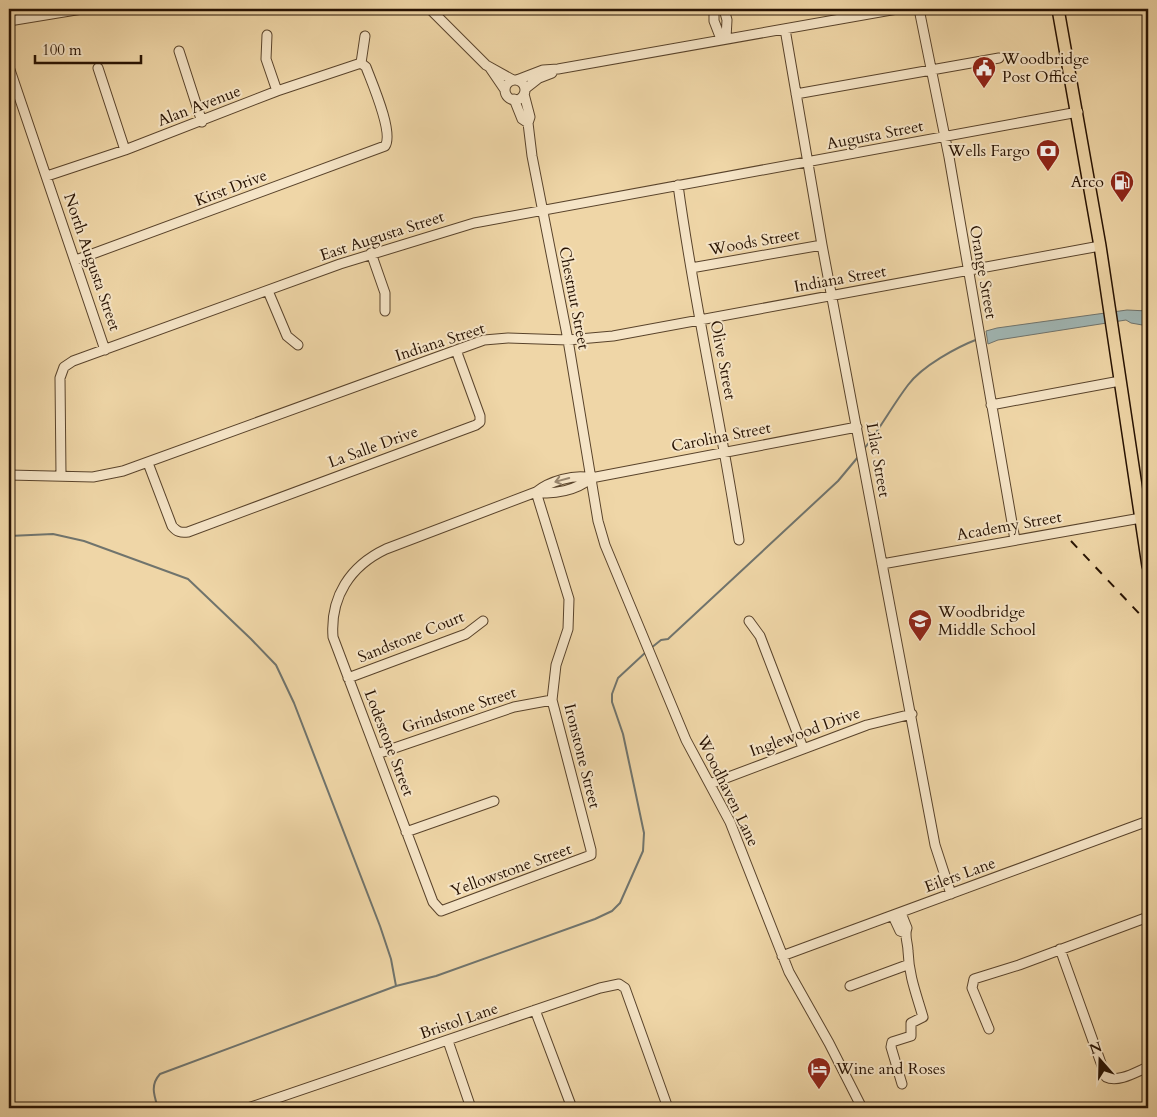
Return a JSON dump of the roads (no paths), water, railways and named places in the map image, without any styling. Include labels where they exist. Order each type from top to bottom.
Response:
[{"type":"main road","points":[[1058,9],[1078,112],[1100,246],[1148,566]]},
{"type":"street","points":[[9,21],[82,9]]},
{"type":"street","points":[[430,9],[490,68],[507,96],[514,99],[520,98],[524,91],[539,78],[558,69]]},
{"type":"street","points":[[714,9],[714,21],[723,39]]},
{"type":"street","points":[[723,39],[727,20],[724,9]]},
{"type":"street","points":[[505,90],[508,84],[515,80],[548,69],[558,69],[785,29],[847,14],[897,9]]},
{"type":"street","name":"Orange Street","points":[[919,9],[945,137],[1015,540]]},
{"type":"street","name":"Lilac Street","points":[[785,29],[822,245],[882,564],[938,855],[951,894]]},
{"type":"street","points":[[267,35],[266,59],[277,92]]},
{"type":"street","points":[[362,63],[365,36]]},
{"type":"street","points":[[179,51],[202,122]]},
{"type":"street","points":[[796,94],[1000,58]]},
{"type":"street","name":"Alan Avenue","points":[[47,176],[125,150],[277,92],[362,63]]},
{"type":"street","name":"Kirst Drive","points":[[76,260],[382,148],[389,142],[388,136],[366,67],[362,63]]},
{"type":"street","name":"North Augusta Street","points":[[9,66],[106,350],[73,361],[64,367],[60,378],[61,475]]},
{"type":"street","points":[[98,68],[125,150]]},
{"type":"street","points":[[490,68],[522,83],[524,91]]},
{"type":"street","name":"Chestnut Street","points":[[524,91],[530,116],[528,123],[542,210],[568,340],[591,478]]},
{"type":"street","name":"Chestnut Street","points":[[514,99],[522,119],[528,123]]},
{"type":"street","name":"Augusta Street","points":[[678,185],[808,163],[1078,112]]},
{"type":"street","name":"East Augusta Street","points":[[106,350],[371,254],[474,223],[678,185]]},
{"type":"street","name":"Olive Street","points":[[678,185],[739,540]]},
{"type":"street","name":"Woods Street","points":[[691,268],[822,245]]},
{"type":"street","name":"Indiana Street","points":[[9,475],[93,476],[123,471],[484,340],[508,338],[568,340],[613,336],[700,318],[832,297],[1100,246]]},
{"type":"street","points":[[371,254],[385,293],[385,311]]},
{"type":"street","points":[[268,291],[287,336],[298,345]]},
{"type":"street","name":"La Salle Drive","points":[[148,462],[176,530],[188,532],[205,526],[476,425],[480,416],[456,350]]},
{"type":"street","points":[[991,405],[1120,381]]},
{"type":"street","name":"Carolina Street","points":[[344,584],[360,564],[386,549],[536,492],[548,494],[582,486],[591,478],[856,427]]},
{"type":"street","name":"Woodhaven Lane","points":[[591,478],[605,545],[686,740],[730,822],[782,956],[862,1108]]},
{"type":"street","name":"Ironstone Street","points":[[536,492],[569,600],[568,629],[556,665],[552,700],[591,853]]},
{"type":"street","name":"Academy Street","points":[[882,564],[1141,518]]},
{"type":"street","name":"Lodestone Street","points":[[344,584],[334,612],[333,637],[433,902],[438,909]]},
{"type":"street","name":"Sandstone Court","points":[[348,678],[466,634],[483,620]]},
{"type":"street","points":[[750,621],[760,636],[802,748]]},
{"type":"street","name":"Grindstone Street","points":[[377,754],[514,706],[552,700]]},
{"type":"street","name":"Inglewood Drive","points":[[710,784],[867,725],[912,714]]},
{"type":"street","points":[[406,832],[494,802]]},
{"type":"street","name":"Eilers Lane","points":[[782,956],[1148,821]]},
{"type":"street","name":"Yellowstone Street","points":[[438,909],[448,909],[586,858],[591,853]]},
{"type":"street","points":[[897,914],[900,931],[905,933],[907,965],[923,1017],[911,1023],[911,1036],[892,1042],[891,1047],[902,1084]]},
{"type":"street","points":[[989,1029],[972,988],[973,982],[977,977],[1019,965],[1148,917]]},
{"type":"street","points":[[1060,949],[1106,1077],[1117,1079],[1148,1067]]},
{"type":"street","points":[[850,986],[907,965]]},
{"type":"street","name":"Bristol Lane","points":[[248,1108],[448,1042],[600,988],[619,984],[625,988],[668,1108]]},
{"type":"street","points":[[536,1010],[572,1108]]},
{"type":"street","points":[[448,1042],[471,1108]]},
{"type":"water","points":[[1127,310],[1148,311],[1148,326],[1131,323],[1126,320],[998,340],[988,344],[986,331],[997,328]]},
{"type":"waterway","points":[[864,449],[914,378],[940,358],[978,339]]},
{"type":"waterway","points":[[651,648],[661,640],[668,639],[838,481],[858,457]]},
{"type":"waterway","points":[[9,536],[53,534],[84,541],[188,579],[276,665],[294,703],[380,926],[391,959],[396,986]]},
{"type":"waterway","points":[[158,1108],[154,1086],[160,1074],[396,986],[436,976],[595,919],[612,911],[620,903],[643,851],[644,833],[623,734],[612,702],[612,694],[618,678],[646,652]]},
{"type":"railway","points":[[1071,541],[1148,623]]},
{"type":"place","name":"Woodbridge Post Office","points":[[984,89]]},
{"type":"place","name":"Wells Fargo","points":[[1048,172]]},
{"type":"place","name":"Arco","points":[[1122,203]]},
{"type":"place","name":"Woodbridge Middle School","points":[[920,642]]},
{"type":"place","name":"Wine and Roses","points":[[819,1090]]}]
